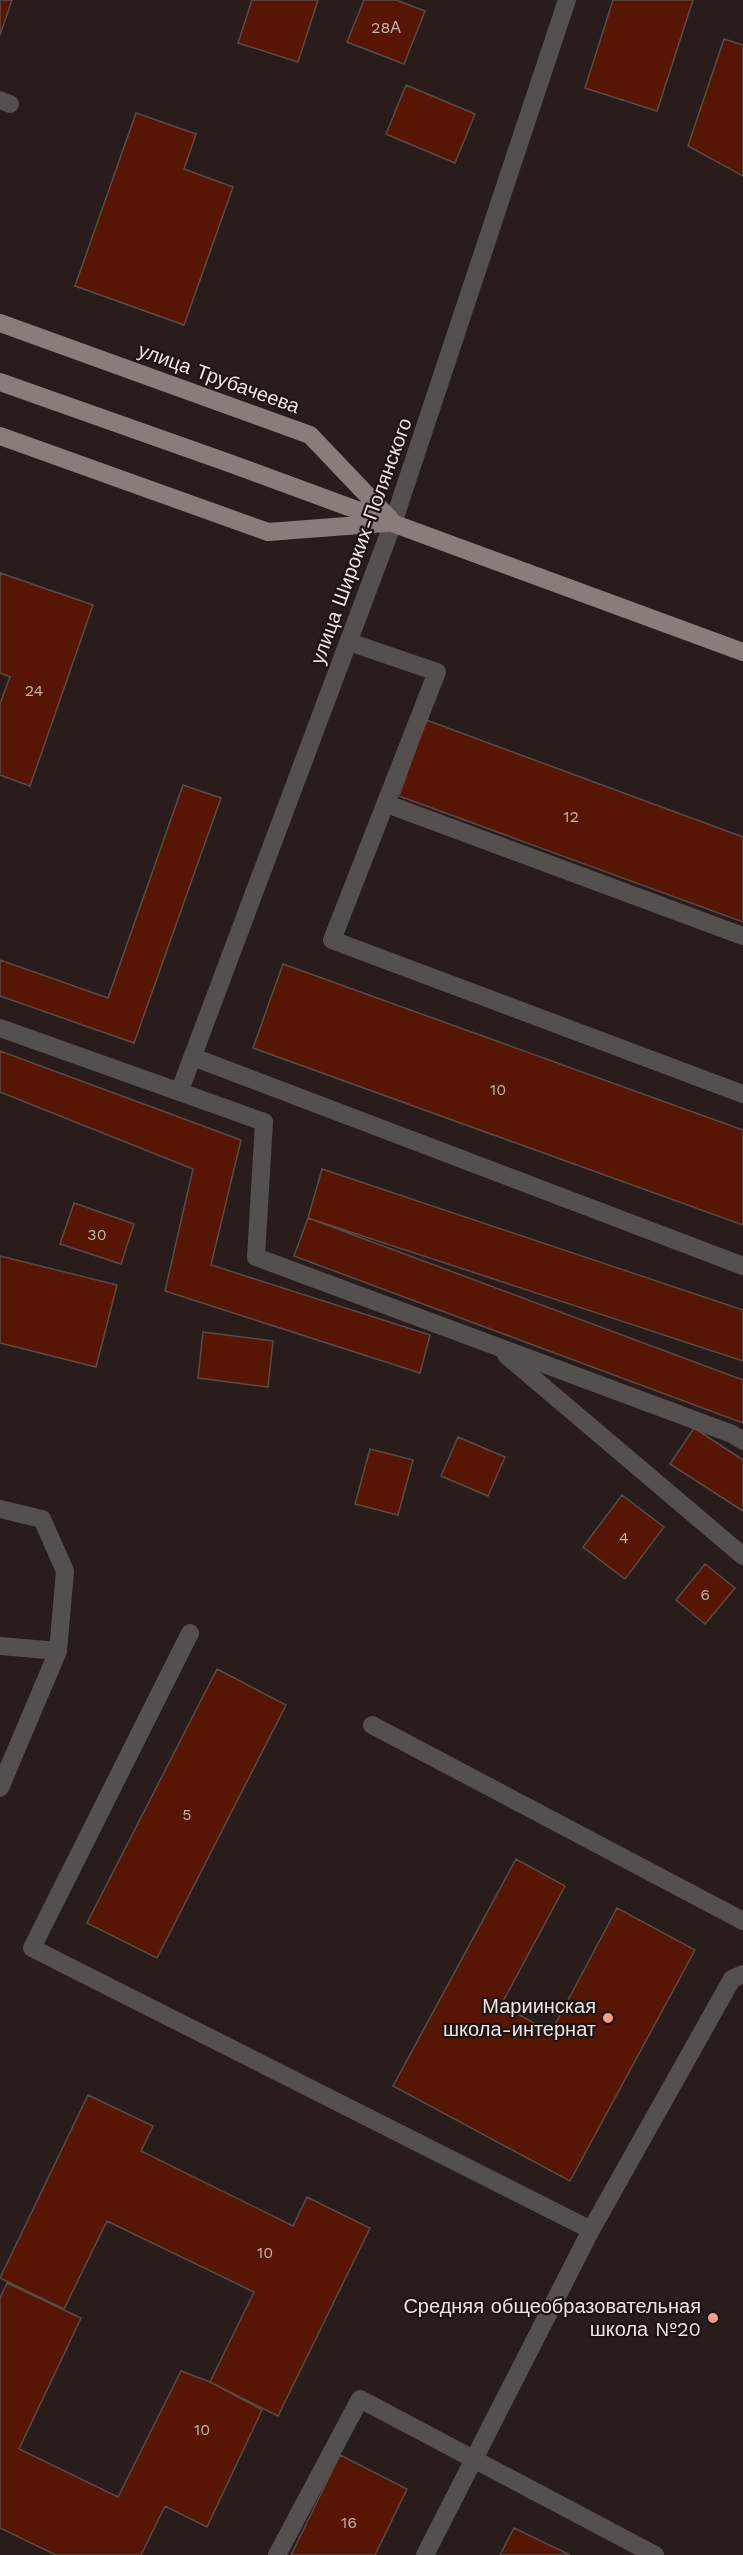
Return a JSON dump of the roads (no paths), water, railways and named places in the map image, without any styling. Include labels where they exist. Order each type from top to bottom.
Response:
[{"type":"main road","name":"улица Трубачеева","points":[[0,323],[310,435],[393,523]]},
{"type":"main road","name":"улица Трубачеева","points":[[0,382],[229,463],[743,652]]},
{"type":"main road","name":"улица Трубачеева","points":[[0,436],[268,532],[393,523]]},
{"type":"street","name":"улица Широких-Полянского","points":[[180,1090],[393,523],[567,0]]},
{"type":"street","points":[[349,642],[437,672],[332,940],[743,1094]]},
{"type":"street","points":[[387,804],[743,936]]},
{"type":"street","points":[[0,1028],[180,1090],[264,1122],[256,1257],[732,1434],[743,1441]]},
{"type":"street","points":[[193,1057],[743,1266]]},
{"type":"street","points":[[495,1346],[743,1556]]},
{"type":"street","points":[[0,1509],[42,1519],[65,1571],[58,1651],[0,1788]]},
{"type":"street","points":[[190,1633],[32,1948],[591,2230]]},
{"type":"street","points":[[0,1646],[58,1651]]},
{"type":"street","points":[[372,1725],[743,1921]]},
{"type":"street","points":[[425,2555],[591,2230],[732,1979],[743,1974]]},
{"type":"street","points":[[277,2555],[360,2399],[655,2555]]},
{"type":"place","name":"Мариинская школа-интернат","points":[[608,2018]]},
{"type":"place","name":"Средняя общеобразовательная школа №20","points":[[713,2318]]}]
